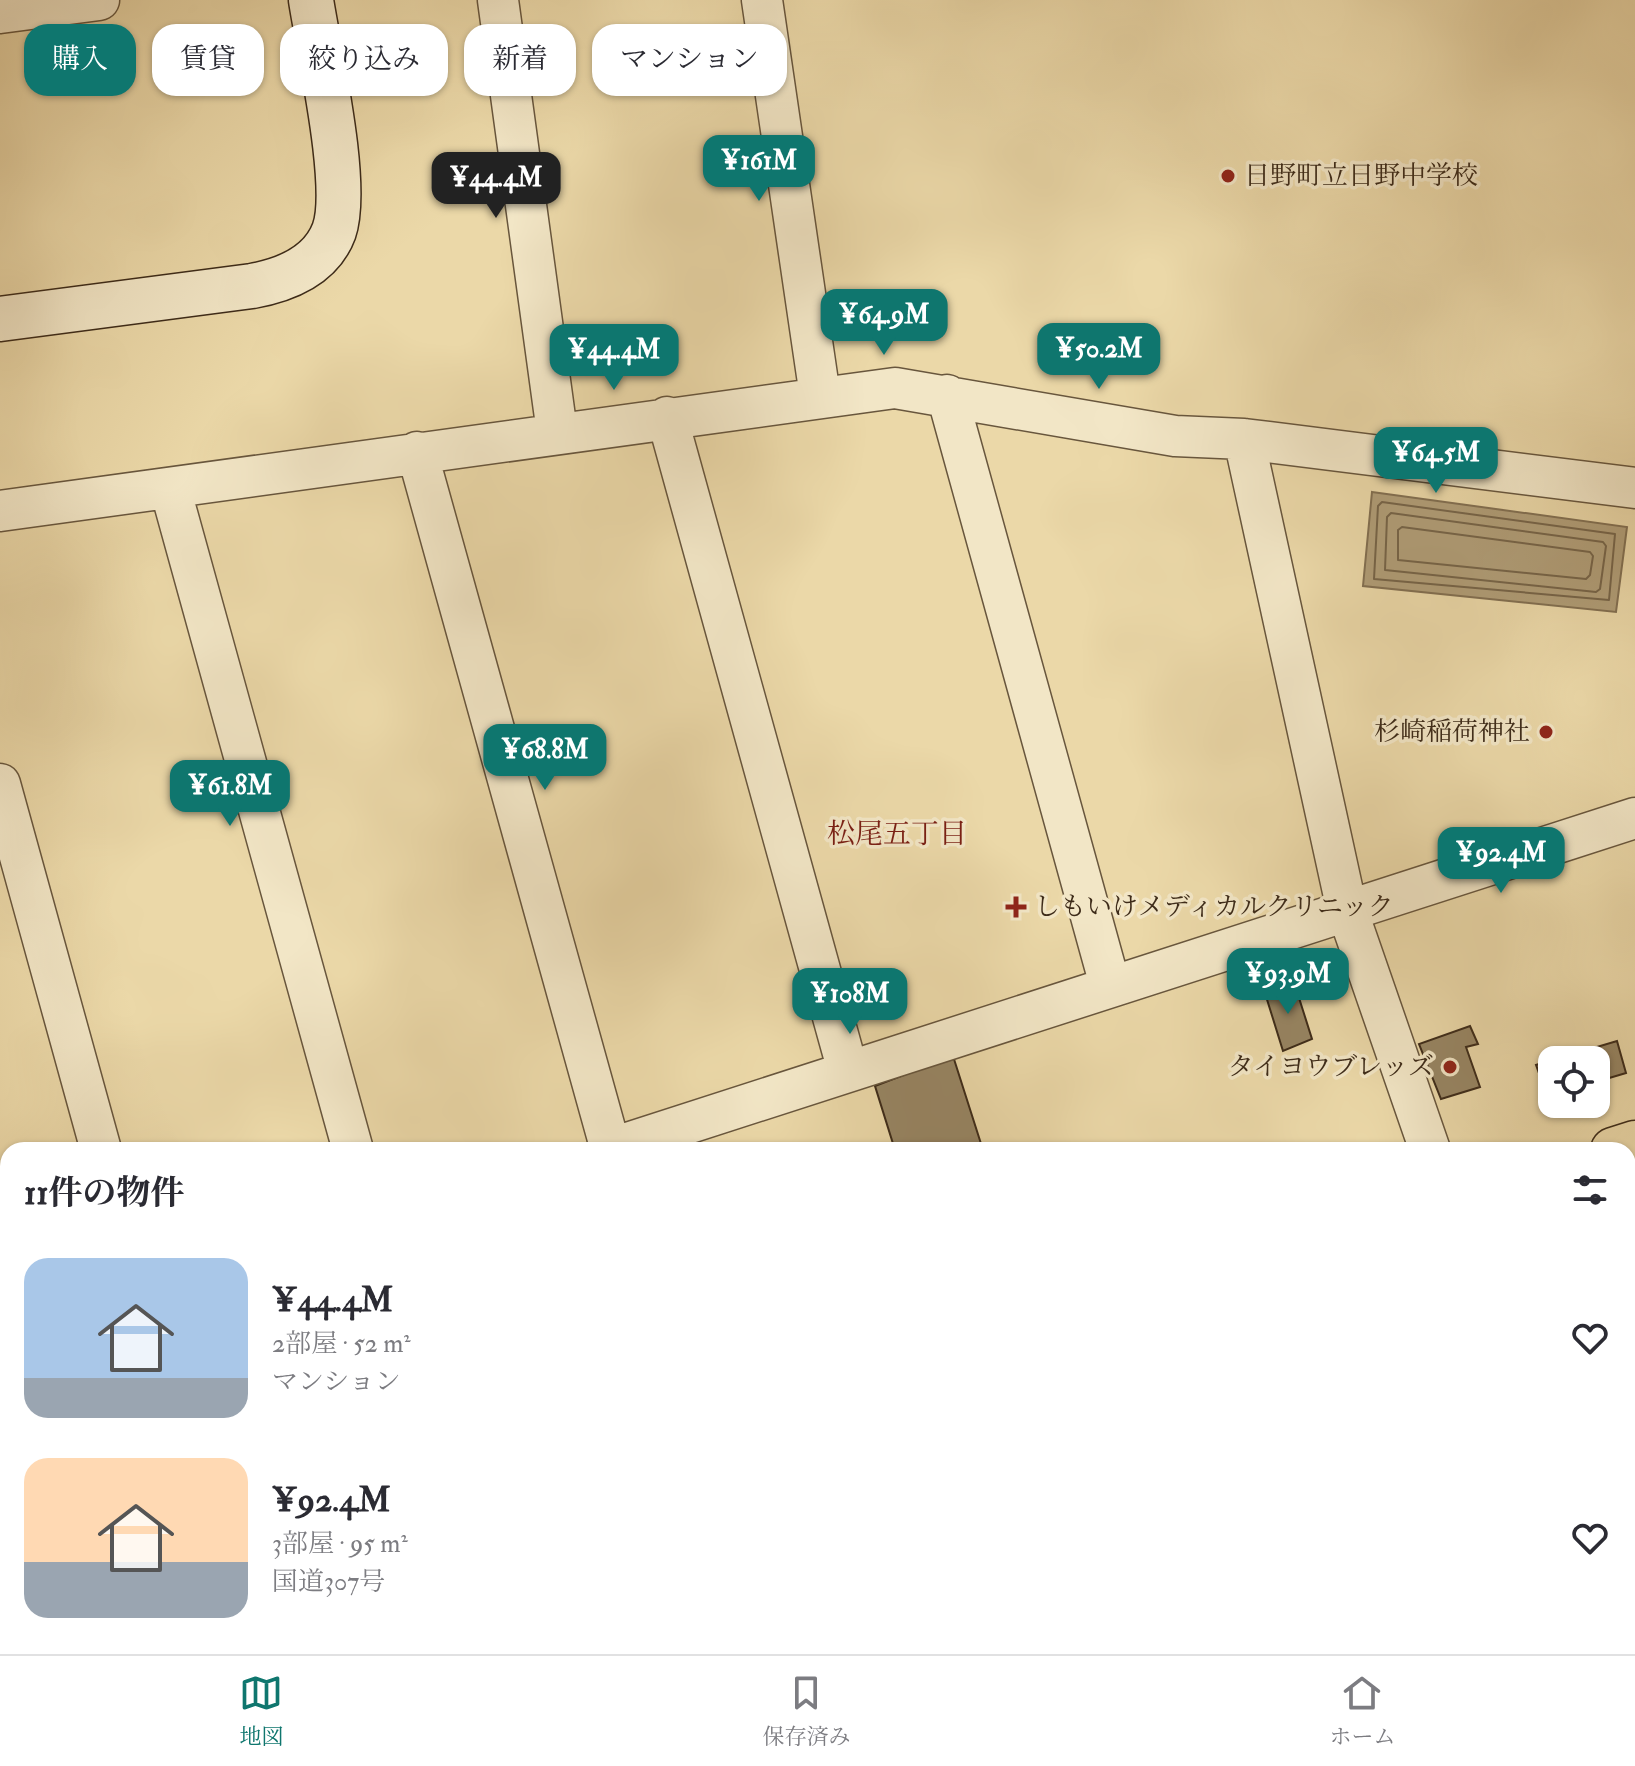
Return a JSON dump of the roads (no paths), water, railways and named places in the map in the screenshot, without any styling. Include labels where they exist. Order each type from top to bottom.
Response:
[{"type":"street","points":[[0,13],[40,4],[99,0]]},
{"type":"street","points":[[0,319],[252,286],[277,281],[313,260],[334,231],[338,197],[337,172],[311,0]]},
{"type":"street","points":[[498,0],[557,432]]},
{"type":"street","points":[[762,0],[820,396]]},
{"type":"street","points":[[0,511],[557,432],[895,388],[1175,436],[1244,439],[1635,488]]},
{"type":"street","points":[[947,395],[1110,985]]},
{"type":"street","points":[[667,417],[848,1071]]},
{"type":"street","points":[[1244,439],[1347,910],[1427,1142]]},
{"type":"street","points":[[417,452],[607,1142]]},
{"type":"street","points":[[170,488],[351,1142]]},
{"type":"street","points":[[0,784],[99,1142]]},
{"type":"street","points":[[630,1142],[1635,818]]},
{"type":"water","points":[[1372,492],[1627,527],[1616,612],[1363,586]]},
{"type":"place","name":"日野町立日野中学校","points":[[1228,176]]},
{"type":"place","name":"杉崎稲荷神社","points":[[1546,732]]},
{"type":"place","name":"しもいけメディカルクリニック","points":[[1016,907]]},
{"type":"place","name":"タイヨウブレッズ","points":[[1450,1067]]},
{"type":"district","name":"松尾五丁目","points":[[897,834]]}]
